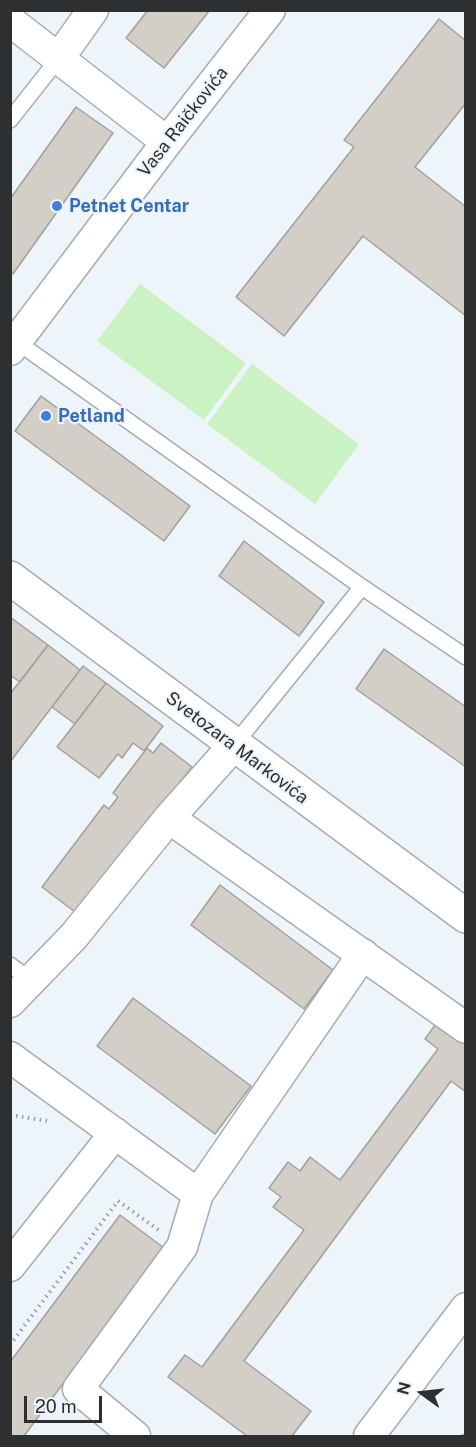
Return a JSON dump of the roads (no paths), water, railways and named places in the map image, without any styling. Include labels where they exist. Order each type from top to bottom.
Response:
[{"type":"street","points":[[58,58],[93,10]]},
{"type":"street","name":"Vasa Raičkovića","points":[[12,343],[270,10]]},
{"type":"street","points":[[10,21],[167,142]]},
{"type":"street","name":"Svetozara Markovića","points":[[10,578],[465,916]]},
{"type":"street","points":[[17,983],[74,936],[169,818],[234,745]]},
{"type":"street","points":[[169,818],[465,1028]]},
{"type":"street","points":[[135,1437],[78,1389],[182,1247],[198,1194],[363,954]]},
{"type":"street","points":[[10,1057],[198,1194]]},
{"type":"street","points":[[10,1266],[115,1133]]},
{"type":"street","points":[[369,1437],[465,1308]]},
{"type":"lane","points":[[10,120],[58,58]]},
{"type":"lane","points":[[12,343],[465,657]]},
{"type":"lane","points":[[234,745],[362,587]]},
{"type":"place","name":"Petnet Centar","points":[[57,206]]},
{"type":"place","name":"Petland","points":[[46,416]]}]
